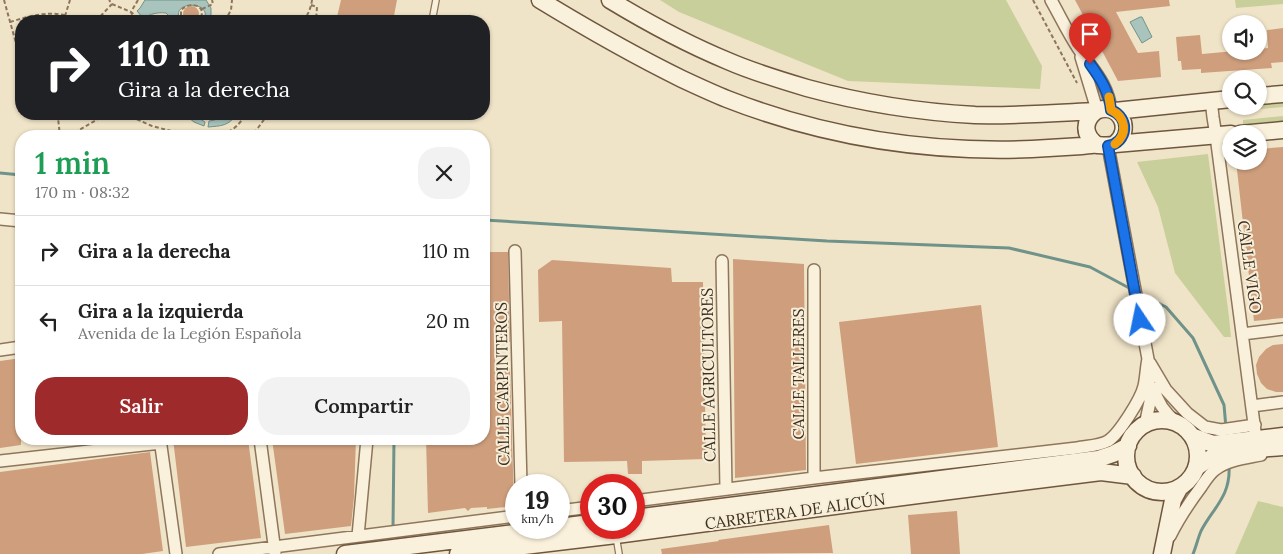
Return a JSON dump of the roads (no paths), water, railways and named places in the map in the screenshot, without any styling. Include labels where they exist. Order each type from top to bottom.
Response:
[{"type":"main road","points":[[540,0],[622,48],[725,99],[760,112],[843,134],[885,142],[950,148],[1026,149],[1106,145],[1222,135]]},
{"type":"main road","points":[[610,0],[682,40],[729,62],[834,95],[897,108],[975,115],[1036,114],[1222,99]]},
{"type":"main road","points":[[1267,95],[1283,94]]},
{"type":"main road","points":[[1102,108],[1122,118],[1124,128],[1122,137],[1106,145],[1092,141],[1088,136],[1086,125],[1088,119],[1102,108]]},
{"type":"main road","points":[[1267,131],[1283,130]]},
{"type":"main road","points":[[1162,553],[1160,504],[1150,491],[1138,484],[1133,476],[1128,462],[1128,446],[1136,431],[1144,425],[1158,421],[1177,423],[1187,430],[1200,432]]},
{"type":"main road","points":[[1200,432],[1197,446],[1198,456],[1209,460]]},
{"type":"main road","points":[[1200,432],[1209,460]]},
{"type":"main road","points":[[1162,553],[1173,500],[1180,487],[1209,460],[1252,439],[1283,436]]},
{"type":"main road","points":[[1252,439],[1283,448]]},
{"type":"main road","name":"CARRETERA DE ALICÚN","points":[[645,517],[1098,459],[1128,446]]},
{"type":"main road","name":"CARRETERA DE ALICÚN","points":[[645,531],[1101,472],[1133,476]]},
{"type":"main road","points":[[1150,491],[1166,492],[1180,487]]},
{"type":"main road","points":[[345,554],[376,542],[406,546],[505,534]]},
{"type":"main road","name":"CARRETERA DE ALICÚN","points":[[458,554],[584,539]]},
{"type":"street","points":[[1051,0],[1078,48],[1101,79],[1110,99],[1102,108],[1078,48]]},
{"type":"street","name":"CALLE VIGO","points":[[1212,100],[1213,117],[1222,132]]},
{"type":"street","points":[[1106,145],[1155,394],[1165,413],[1177,423]]},
{"type":"street","name":"CALLE VIGO","points":[[1227,170],[1242,334],[1252,406],[1252,439]]},
{"type":"street","points":[[0,219],[15,220]]},
{"type":"street","name":"CALLE CARPINTEROS","points":[[515,252],[521,474]]},
{"type":"street","name":"CALLE AGRICULTORES","points":[[722,261],[726,489]]},
{"type":"street","name":"CALLE TALLERES","points":[[814,270],[814,478]]},
{"type":"street","points":[[1242,334],[1283,329]]},
{"type":"street","points":[[0,350],[15,348]]},
{"type":"street","points":[[1144,425],[1150,402],[1148,359]]},
{"type":"street","points":[[1148,359],[1166,390],[1187,413],[1200,432],[1221,430],[1252,439],[1230,463],[1209,460],[1208,477],[1184,510],[1162,553]]},
{"type":"street","points":[[645,500],[1077,448],[1107,441],[1116,433],[1140,396],[1144,386],[1148,359]]},
{"type":"street","points":[[1252,406],[1283,402]]},
{"type":"street","points":[[0,460],[127,445]]},
{"type":"street","points":[[162,445],[176,554]]},
{"type":"street","points":[[261,445],[274,550]]},
{"type":"street","points":[[358,536],[366,445]]},
{"type":"street","points":[[219,554],[274,550],[358,536],[376,542],[505,518]]},
{"type":"lane","points":[[433,15],[436,0]]},
{"type":"lane","points":[[617,539],[619,554]]},
{"type":"water","points":[[145,0],[206,0],[211,8],[211,15],[205,15],[203,9],[192,5],[180,9],[178,15],[160,13],[140,15],[137,11]]},
{"type":"water","points":[[1142,17],[1152,37],[1142,43],[1130,22]]},
{"type":"water","points":[[192,120],[205,122],[204,126]]},
{"type":"water","points":[[232,120],[221,126],[208,127],[209,121]]},
{"type":"waterway","points":[[0,173],[15,174]]},
{"type":"waterway","points":[[490,220],[827,241],[1009,248],[1090,267],[1131,289]]},
{"type":"waterway","points":[[1138,293],[1166,307],[1193,338],[1224,405],[1226,428]]},
{"type":"waterway","points":[[393,528],[394,445]]},
{"type":"waterway","points":[[1193,554],[1201,531],[1224,494],[1229,476],[1229,466]]}]
